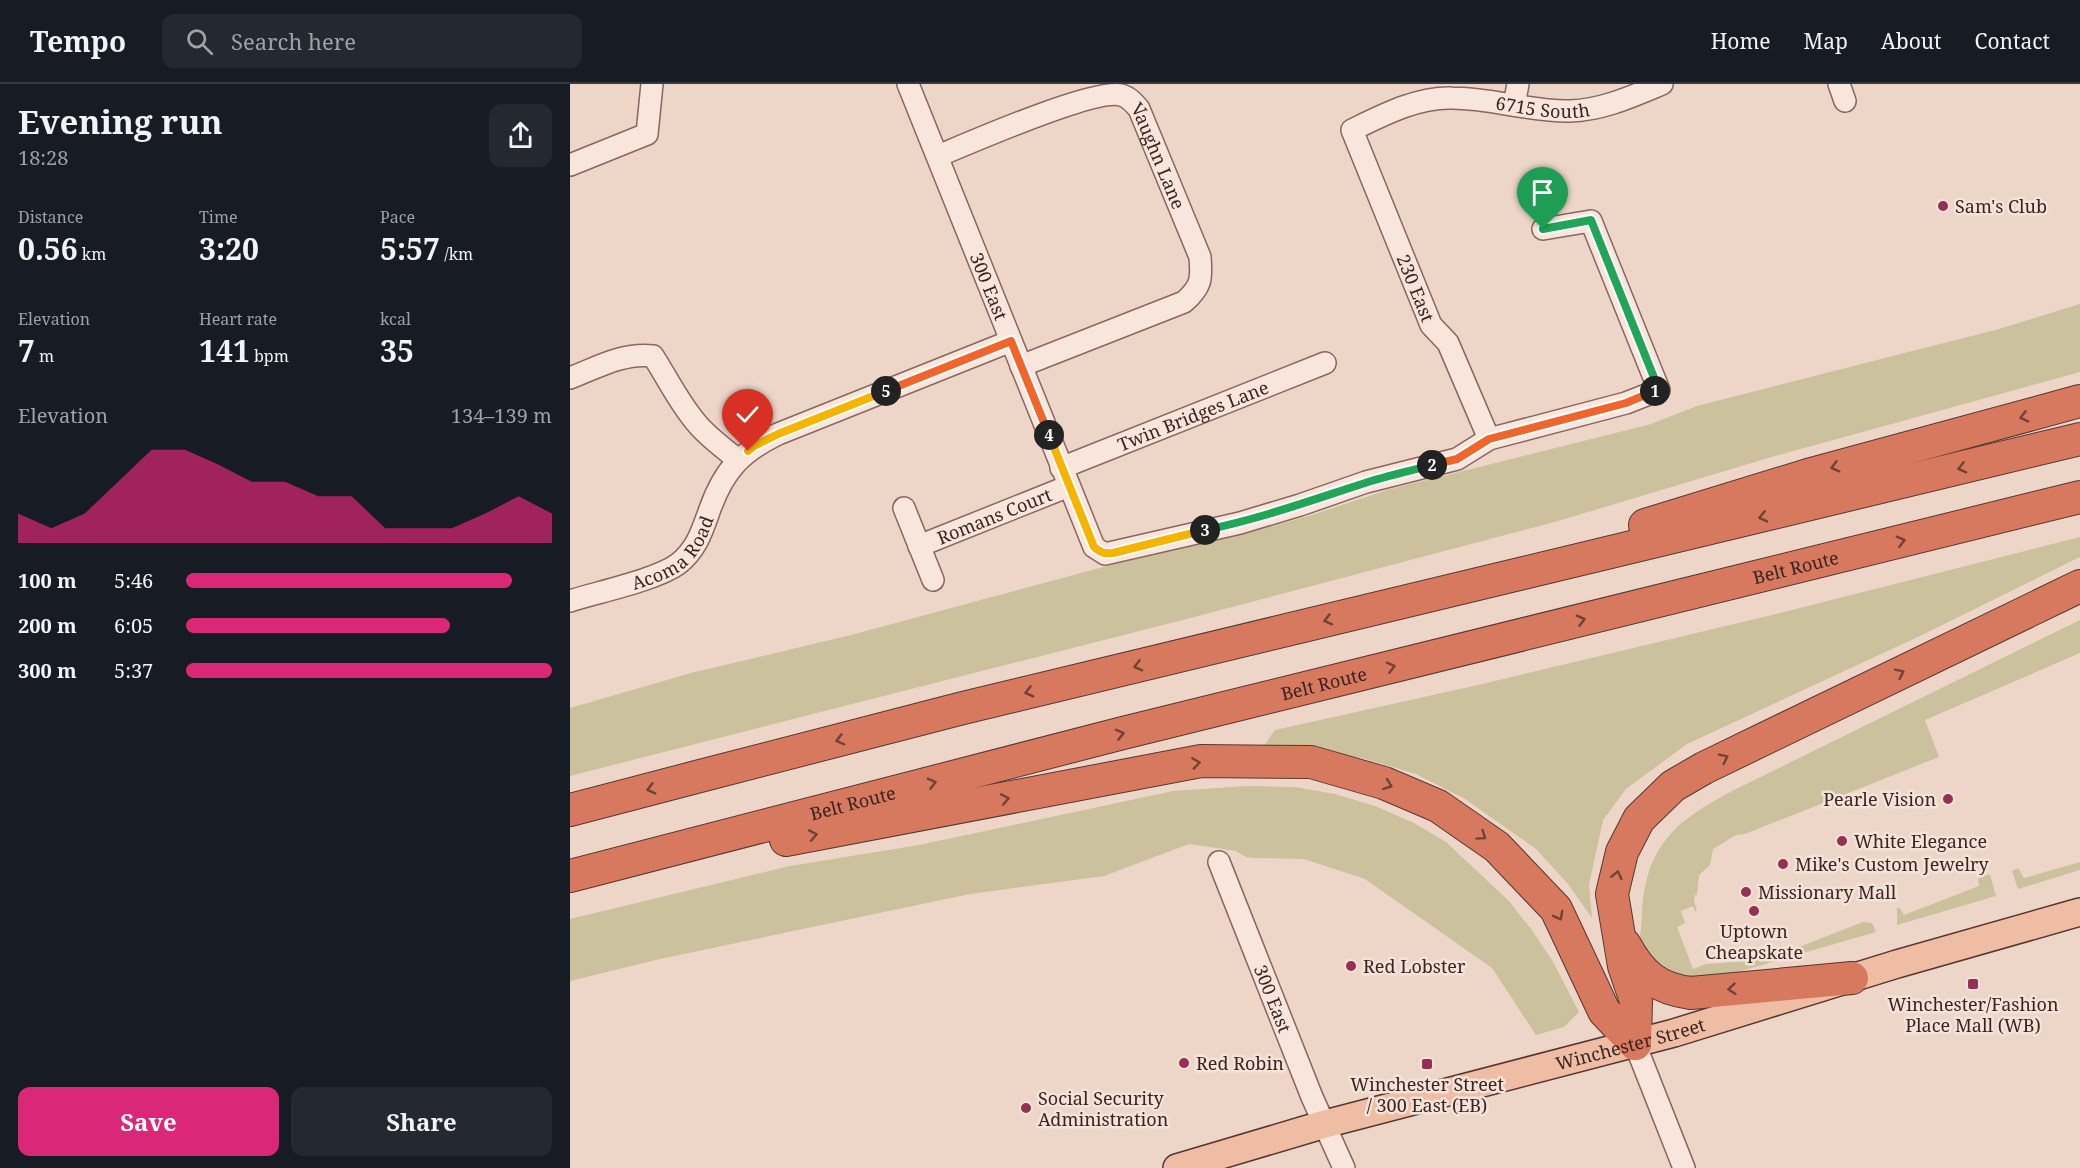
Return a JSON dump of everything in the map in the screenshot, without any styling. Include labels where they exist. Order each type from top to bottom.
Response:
[{"type":"highway","points":[[1385,606],[1808,475],[2080,401]]},
{"type":"highway","points":[[570,810],[960,709],[1820,504],[2080,439]]},
{"type":"highway","name":"Belt Route","points":[[570,876],[1135,730],[2080,497]]},
{"type":"highway","points":[[1635,1044],[1636,1001],[1623,966],[1612,894],[1622,852],[1639,819],[1673,786],[1704,768],[2080,586]]},
{"type":"highway","points":[[570,881],[1201,761],[1311,762],[1384,783],[1438,806],[1497,847],[1556,909],[1604,1011],[1635,1044]]},
{"type":"highway","points":[[1618,932],[1642,972],[1659,984],[1678,992],[1691,993],[1852,978]]},
{"type":"main road","name":"Winchester Street","points":[[1177,1168],[1325,1124],[1635,1044],[2080,912]]},
{"type":"street","points":[[570,165],[647,134],[652,84]]},
{"type":"street","name":"300 East","points":[[908,84],[1065,477],[1094,547],[1100,552],[1113,553],[1240,523],[1366,482],[1457,459],[1489,439]]},
{"type":"street","points":[[1514,105],[1518,84]]},
{"type":"street","name":"6715 South","points":[[1352,130],[1420,102],[1451,97],[1571,111],[1619,102],[1662,84]]},
{"type":"street","name":"Vaughn Lane","points":[[938,156],[1055,109],[1110,94],[1120,95],[1139,109],[1200,257],[1202,275],[1197,290],[1184,302],[1022,366]]},
{"type":"street","name":"230 East","points":[[1352,130],[1433,330],[1448,343],[1489,439]]},
{"type":"street","points":[[1489,439],[1626,403],[1659,390],[1591,220],[1543,229]]},
{"type":"street","points":[[570,378],[626,356],[640,354],[652,356],[698,424],[737,459],[754,446],[778,434],[1011,341]]},
{"type":"street","name":"Twin Bridges Lane","points":[[1065,477],[1325,363]]},
{"type":"street","name":"Acoma Road","points":[[570,601],[657,574],[677,565],[697,544],[720,485],[737,459]]},
{"type":"street","name":"Romans Court","points":[[919,546],[1065,477]]},
{"type":"street","name":"Romans Court","points":[[904,508],[933,580]]},
{"type":"street","name":"300 East","points":[[1219,862],[1312,1097],[1344,1168]]},
{"type":"street","points":[[1635,1044],[1684,1168]]},
{"type":"shaded area","points":[[2080,304],[2080,372],[1775,456],[1558,521],[1202,615],[570,776],[570,708],[691,673],[851,635],[1107,566],[1251,532],[1387,490],[1651,424],[1697,406],[1999,329]]},
{"type":"shaded area","points":[[2080,537],[2080,557],[1920,636],[1687,744],[1626,789],[1603,820],[1589,885],[1592,918],[1568,884],[1536,849],[1465,799],[1416,774],[1362,758],[1262,749],[1275,730],[1478,685],[1772,615]]},
{"type":"shaded area","points":[[2080,620],[2080,653],[1925,720],[1939,757],[1745,834],[1736,835],[1713,849],[1710,865],[1699,875],[1697,895],[1694,901],[1697,911],[1693,906],[1681,911],[1685,923],[1677,927],[1693,969],[1706,964],[1750,961],[1789,946],[1794,949],[1863,922],[1872,923],[1876,932],[1710,980],[1671,975],[1636,949],[1641,931],[1647,878],[1653,861],[1661,846],[1684,821],[1732,791]]},
{"type":"shaded area","points":[[1247,786],[1295,787],[1335,794],[1375,806],[1414,823],[1446,842],[1509,901],[1531,929],[1552,960],[1579,1012],[1564,1027],[1536,1035],[1492,968],[1365,879],[1304,859],[1246,857],[1236,851],[1189,844],[1104,876],[970,894],[660,959],[570,981],[570,919],[790,866],[919,845],[1173,791]]},
{"type":"shaded area","points":[[2080,862],[2080,870],[2018,889],[2012,871],[2018,868],[2024,878]]},
{"type":"shaded area","points":[[1990,875],[1996,896],[1897,925],[1897,908],[1900,908],[1904,915],[1979,886],[1978,878]]},
{"type":"place","name":"Sam's Club","points":[[1943,206]]},
{"type":"place","name":"Pearle Vision","points":[[1948,799]]},
{"type":"place","name":"White Elegance","points":[[1842,841]]},
{"type":"place","name":"Mike's Custom Jewelry","points":[[1783,864]]},
{"type":"place","name":"Missionary Mall","points":[[1746,892]]},
{"type":"place","name":"Uptown Cheapskate","points":[[1754,911]]},
{"type":"place","name":"Red Lobster","points":[[1351,966]]},
{"type":"place","name":"Winchester/Fashion Place Mall (WB)","points":[[1973,984]]},
{"type":"place","name":"Red Robin","points":[[1184,1063]]},
{"type":"place","name":"Winchester Street / 300 East (EB)","points":[[1427,1064]]},
{"type":"place","name":"Social Security Administration","points":[[1026,1108]]},
{"type":"route","points":[[748,451],[778,434],[1011,341],[1094,547],[1100,552],[1113,553],[1240,523],[1366,482],[1457,459],[1489,439],[1626,403],[1659,390],[1591,220],[1543,229]]}]
